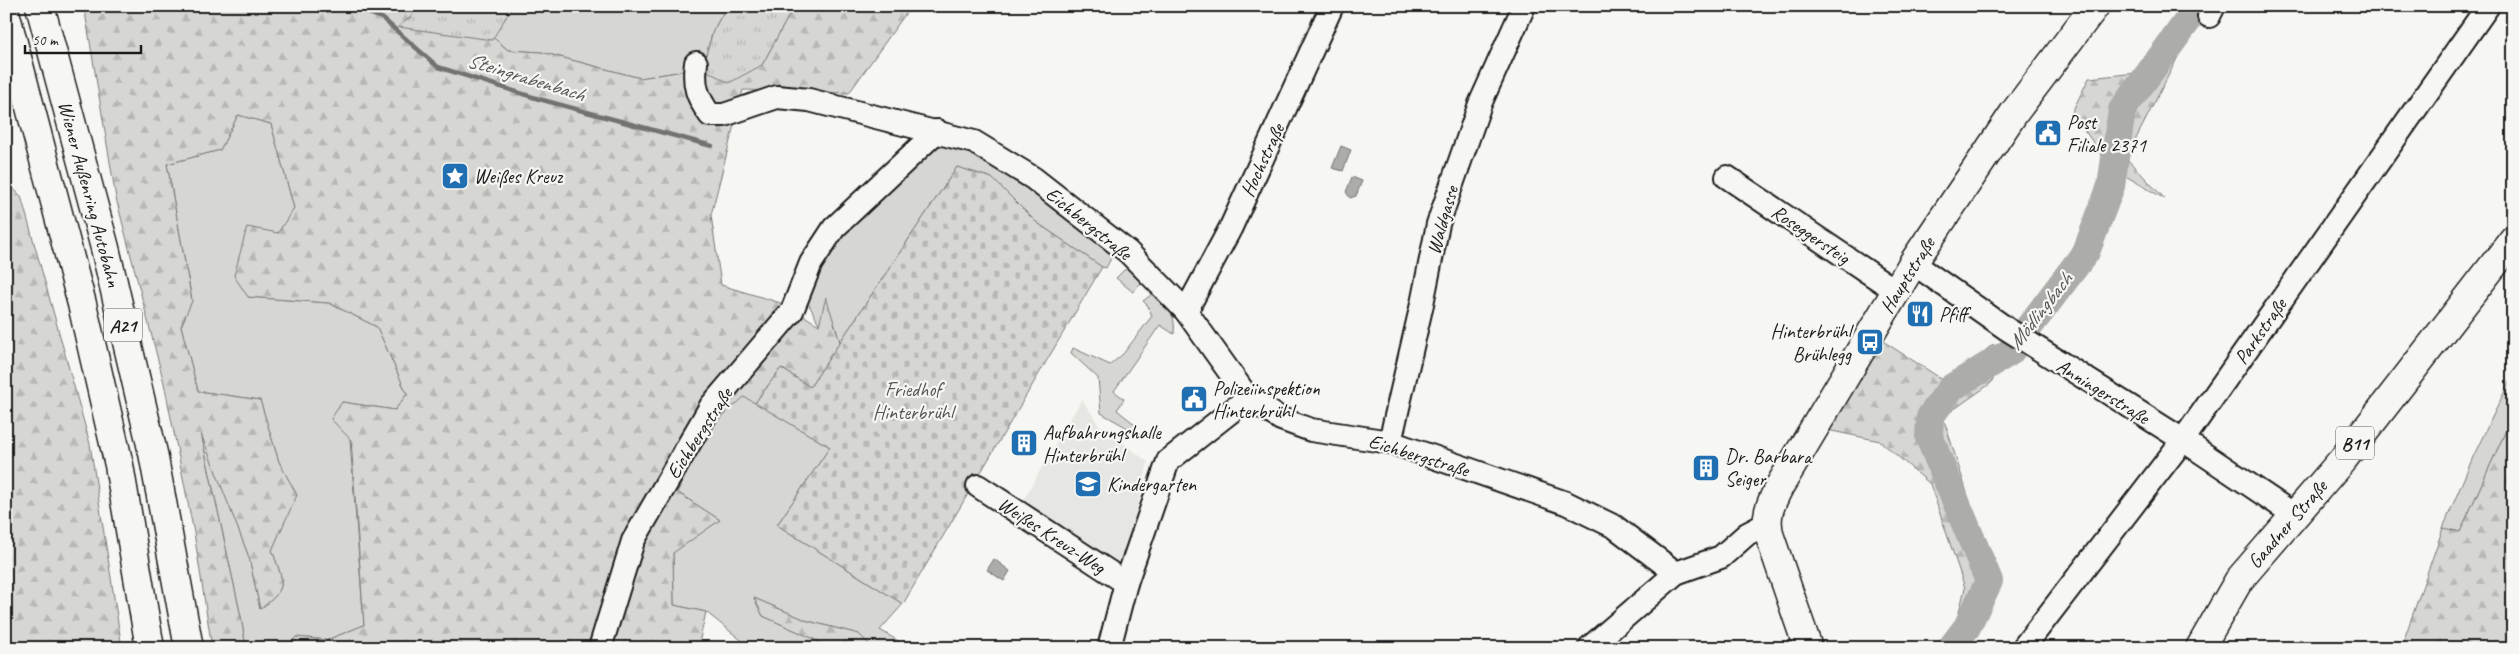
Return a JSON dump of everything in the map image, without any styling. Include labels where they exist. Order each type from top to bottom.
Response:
[{"type":"main road","name":"Wiener Außenring Autobahn","points":[[40,6],[105,248],[151,443],[189,648]]},
{"type":"main road","name":"Hauptstraße","points":[[1766,524],[1768,509],[1778,487],[1913,263],[2014,113],[2095,6]]},
{"type":"main road","name":"Wiener Außenring Autobahn","points":[[6,16],[77,284],[119,466],[150,648]]},
{"type":"main road","name":"Gaadner Straße","points":[[2200,648],[2239,580],[2344,458],[2513,240]]},
{"type":"main road","points":[[1766,524],[1808,648]]},
{"type":"street","name":"Hochstraße","points":[[1186,311],[1231,227],[1332,6]]},
{"type":"street","name":"Waldgasse","points":[[1390,442],[1422,304],[1438,224],[1480,104],[1524,6]]},
{"type":"street","name":"Parkstraße","points":[[2023,648],[2183,440],[2488,6]]},
{"type":"street","name":"Eichbergstraße","points":[[696,63],[694,81],[696,90],[699,100],[710,115],[724,115],[777,97],[809,100],[937,131],[974,142],[1033,178],[1128,252],[1186,311],[1248,398],[1281,419],[1311,430],[1390,442],[1566,503],[1615,527],[1676,573]]},
{"type":"street","name":"Eichbergstraße","points":[[600,648],[633,540],[711,406],[792,311],[811,264],[834,228],[937,131]]},
{"type":"street","name":"Roseggersteig","points":[[1727,177],[1896,291]]},
{"type":"street","name":"Anningerstraße","points":[[1913,263],[2007,329],[2183,440],[2296,516]]},
{"type":"street","points":[[1109,648],[1126,583],[1168,461],[1248,398]]},
{"type":"street","name":"Weißes Kreuz-Weg","points":[[978,486],[1126,583]]},
{"type":"street","points":[[1589,648],[1676,573],[1721,557],[1747,534],[1766,524]]},
{"type":"shaded area","points":[[1341,146],[1351,150],[1343,171],[1332,168]]},
{"type":"shaded area","points":[[1352,177],[1362,181],[1356,196],[1350,198],[1346,192]]},
{"type":"shaded area","name":"Kindergarten","points":[[1082,399],[1099,425],[1148,462],[1125,559],[1117,568],[1019,507]]},
{"type":"shaded area","points":[[994,559],[1010,571],[1004,581],[987,570]]},
{"type":"green space","points":[[84,6],[482,6],[483,29],[508,50],[541,52],[640,78],[702,68],[762,65],[794,6],[911,6],[849,93],[743,90],[711,215],[721,285],[784,304],[819,325],[826,297],[840,342],[810,387],[781,368],[755,403],[744,397],[709,428],[677,492],[720,520],[673,553],[674,605],[706,612],[698,648],[286,648],[296,637],[327,640],[364,625],[351,440],[331,419],[342,402],[395,410],[407,394],[377,327],[329,303],[248,297],[234,276],[247,227],[278,233],[294,208],[271,124],[238,115],[220,150],[167,164],[192,301],[181,326],[198,391],[260,400],[279,462],[297,495],[272,550],[281,577],[280,589],[260,609],[249,557],[201,434],[246,648],[212,648],[194,533],[164,383],[116,198]]},
{"type":"green space","points":[[417,6],[513,6],[492,40],[398,27],[412,16]]},
{"type":"green space","points":[[482,6],[727,6],[713,31],[702,68],[640,78],[541,52],[508,50],[483,29]]},
{"type":"green space","points":[[727,6],[794,6],[762,65],[729,83],[702,68],[713,31]]},
{"type":"green space","points":[[2190,6],[2204,6],[2126,158],[2165,199],[2110,167],[2072,112],[2089,78],[2146,72],[2190,13]]},
{"type":"green space","points":[[238,115],[271,124],[294,208],[278,233],[248,297],[329,303],[377,327],[407,394],[395,410],[342,402],[350,440],[364,625],[327,640],[296,637],[286,648],[246,648],[200,429],[249,557],[260,609],[280,589],[281,577],[272,550],[296,495],[279,462],[260,400],[198,391],[181,326],[192,300],[167,164],[220,150]]},
{"type":"green space","points":[[943,142],[958,144],[1045,198],[1111,251],[1112,256],[1106,268],[1036,222],[992,178],[957,167],[840,342],[826,299],[820,326],[801,289],[811,263],[913,160]]},
{"type":"green space","name":"Friedhof Hinterbrühl","points":[[957,167],[992,178],[1036,222],[1102,267],[903,604],[777,525],[830,447],[755,403],[781,368],[810,387]]},
{"type":"green space","points":[[6,182],[21,196],[90,444],[122,648],[6,648]]},
{"type":"green space","points":[[1133,268],[1143,280],[1133,292],[1116,278],[1124,270]]},
{"type":"green space","points":[[1156,291],[1172,316],[1174,334],[1160,325],[1114,391],[1124,399],[1117,410],[1137,426],[1133,431],[1101,413],[1098,378],[1071,353],[1073,348],[1110,365],[1123,354],[1152,316],[1148,306],[1143,301]]},
{"type":"green space","points":[[1878,338],[1948,383],[1993,344],[2000,368],[1990,384],[1943,417],[1995,581],[1948,648],[1933,648],[1956,624],[1965,588],[1930,484],[1880,441],[1827,430]]},
{"type":"green space","points":[[2513,374],[2513,415],[2460,532],[2443,528],[2473,457]]},
{"type":"green space","points":[[744,396],[830,447],[777,525],[903,604],[880,630],[910,648],[873,648],[859,634],[808,621],[754,598],[763,616],[812,638],[827,648],[751,648],[706,612],[674,605],[673,552],[720,520],[677,492],[709,428]]},
{"type":"green space","points":[[2513,415],[2513,648],[2401,648],[2443,528],[2460,532]]},
{"type":"green space","points":[[754,598],[808,621],[859,634],[873,648],[827,648],[812,638],[763,616]]},
{"type":"waterway","name":"Steingrabenbach","points":[[349,6],[382,18],[438,67],[539,99],[712,146]]},
{"type":"waterway","name":"Mödlingbach","points":[[1951,648],[1967,627],[1989,581],[1929,437],[1930,417],[1951,388],[2010,352],[2086,252],[2111,186],[2122,110],[2186,23],[2195,6]]},
{"type":"place","name":"Post Filiale 2371","points":[[2048,133]]},
{"type":"place","name":"Weißes Kreuz","points":[[455,176]]},
{"type":"place","name":"Pfiff","points":[[1920,314]]},
{"type":"place","name":"Hinterbrühl Brühlegg","points":[[1870,342]]},
{"type":"place","name":"Polizeiinspektion Hinterbrühl","points":[[1194,399]]},
{"type":"place","name":"Aufbahrungshalle Hinterbrühl","points":[[1024,443]]},
{"type":"place","name":"Dr. Barbara Seiger","points":[[1706,468]]},
{"type":"place","name":"Kindergarten","points":[[1088,484]]}]
